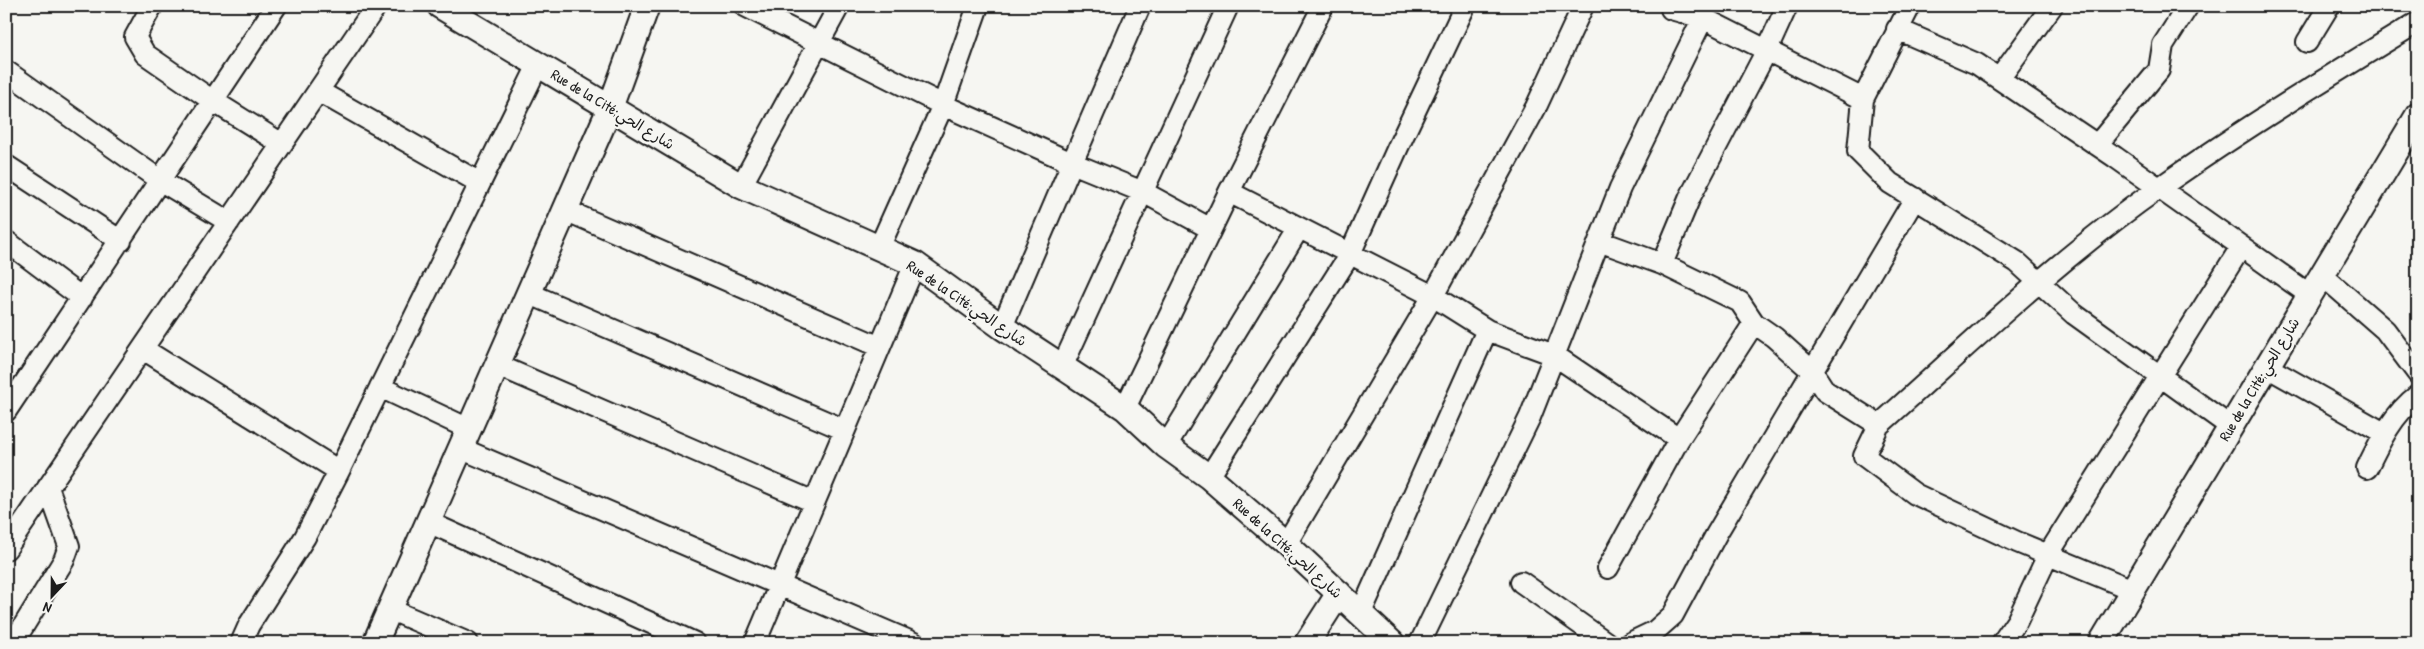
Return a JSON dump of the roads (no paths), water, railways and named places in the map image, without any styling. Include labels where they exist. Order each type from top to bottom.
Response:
[{"type":"street","points":[[152,6],[135,37],[145,54],[282,144]]},
{"type":"street","points":[[8,406],[121,241],[276,6]]},
{"type":"street","points":[[6,549],[376,6]]},
{"type":"street","name":"Rue de la Cité;شارع الحي","points":[[440,6],[741,186],[915,264],[1002,327],[1125,408],[1166,446],[1209,477],[1286,544],[1392,643]]},
{"type":"street","points":[[375,643],[610,108],[647,6]]},
{"type":"street","points":[[745,6],[943,105],[1072,163],[1143,192],[1211,228]]},
{"type":"street","points":[[741,186],[839,6]]},
{"type":"street","points":[[878,248],[943,105],[978,6]]},
{"type":"street","points":[[1002,327],[1140,6]]},
{"type":"street","points":[[1062,367],[1228,6]]},
{"type":"street","points":[[1125,408],[1211,228],[1323,6]]},
{"type":"street","points":[[1209,477],[1350,254],[1465,6]]},
{"type":"street","points":[[1286,544],[1433,296],[1536,107],[1582,6]]},
{"type":"street","points":[[1662,264],[1690,198],[1767,50],[1787,6]]},
{"type":"street","points":[[1910,6],[1863,99],[1858,151],[1890,183],[2016,262],[2074,314],[2231,427]]},
{"type":"street","points":[[1999,79],[2052,6]]},
{"type":"street","points":[[2097,145],[2159,70],[2163,45],[2188,6]]},
{"type":"street","points":[[2307,42],[2329,6]]},
{"type":"street","points":[[1670,7],[1703,18],[1863,99]]},
{"type":"street","points":[[1420,643],[1530,417],[1620,188],[1703,18]]},
{"type":"street","points":[[2133,590],[2048,555],[1915,494],[1864,456],[1879,425],[2039,282],[2159,188],[2324,80],[2418,22]]},
{"type":"street","points":[[1897,29],[1977,64],[2159,188],[2310,295]]},
{"type":"street","points":[[241,643],[249,624],[306,537],[538,65]]},
{"type":"street","points":[[6,71],[161,181],[229,222]]},
{"type":"street","points":[[318,91],[480,183]]},
{"type":"street","name":"Rue de la Cité;شارع الحي","points":[[2103,642],[2418,115]]},
{"type":"street","points":[[7,166],[121,241]]},
{"type":"street","points":[[1229,192],[1433,296],[1487,330],[1554,355],[1679,438]]},
{"type":"street","points":[[1630,643],[1655,631],[1673,616],[1718,533],[1915,198]]},
{"type":"street","points":[[565,210],[880,347]]},
{"type":"street","points":[[1166,446],[1299,228]]},
{"type":"street","points":[[6,241],[82,298]]},
{"type":"street","points":[[1599,241],[1662,264],[1740,302],[1754,323],[1774,337],[1812,371],[1825,391],[1879,425]]},
{"type":"street","points":[[2002,643],[2017,621],[2048,555],[2241,246]]},
{"type":"street","points":[[755,643],[915,264]]},
{"type":"street","points":[[2322,275],[2385,330],[2418,374]]},
{"type":"street","points":[[528,293],[845,430]]},
{"type":"street","points":[[1608,568],[1679,438],[1754,323]]},
{"type":"street","points":[[1360,615],[1487,330]]},
{"type":"street","points":[[143,349],[339,471]]},
{"type":"street","points":[[496,365],[814,502]]},
{"type":"street","points":[[2267,367],[2384,433]]},
{"type":"street","points":[[380,387],[464,438],[780,584],[914,643]]},
{"type":"street","points":[[2367,468],[2384,433],[2408,402],[2418,395]]},
{"type":"street","points":[[14,643],[64,560],[69,546],[48,487]]},
{"type":"street","points":[[428,522],[695,643]]},
{"type":"street","points":[[1521,582],[1607,643]]},
{"type":"street","points":[[1307,643],[1339,592]]},
{"type":"street","points":[[389,609],[468,643]]}]
